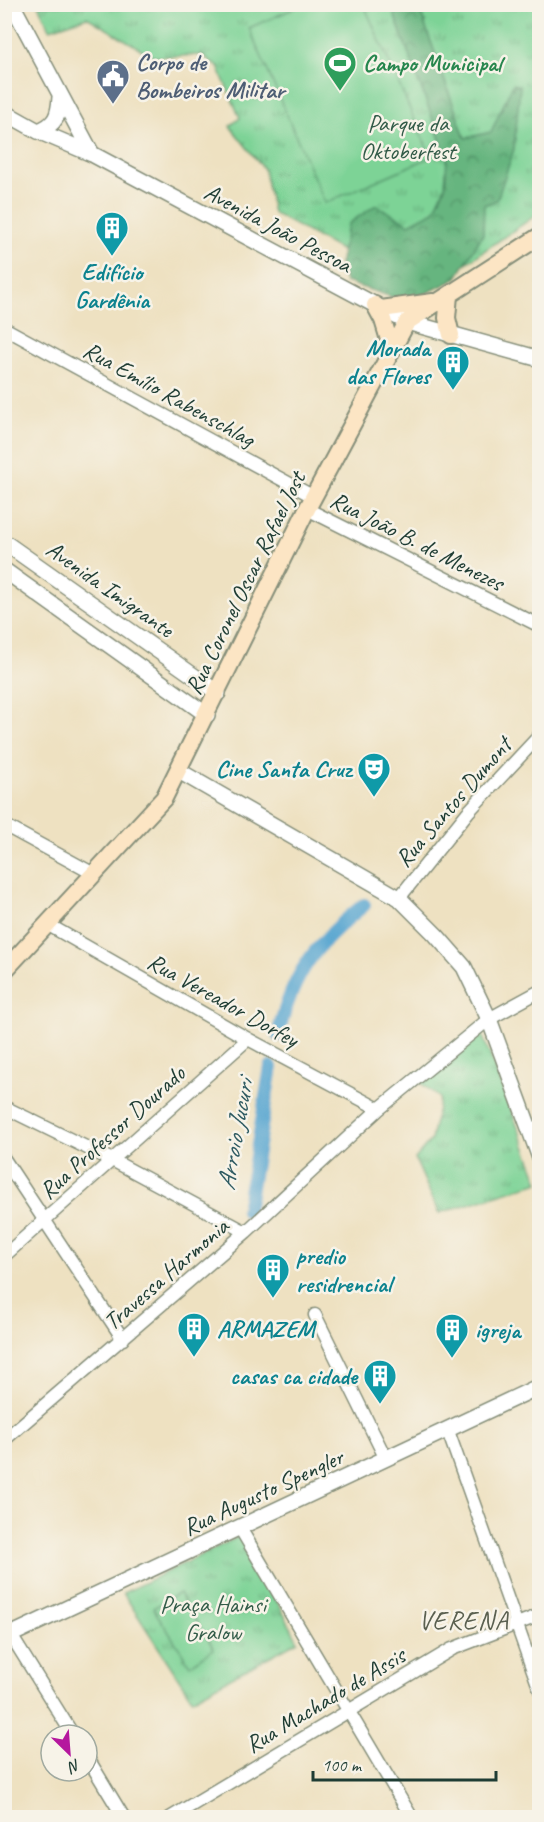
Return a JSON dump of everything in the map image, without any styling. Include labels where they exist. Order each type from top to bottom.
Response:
[{"type":"main road","name":"Rua Coronel Oscar Rafael Jost","points":[[4,971],[164,798],[218,693],[310,503],[407,322],[540,236]]},
{"type":"main road","points":[[392,350],[378,307],[446,297],[447,318],[451,334]]},
{"type":"street","points":[[12,4],[92,154]]},
{"type":"street","points":[[38,131],[48,128],[58,117],[60,97]]},
{"type":"street","name":"Avenida João Pessoa","points":[[4,112],[38,131],[92,154],[407,322],[540,359]]},
{"type":"street","name":"Rua Emílio Rabenschlag","points":[[4,328],[310,503]]},
{"type":"street","name":"Rua João B. de Menezes","points":[[310,503],[540,627]]},
{"type":"street","name":"Avenida Imigrante","points":[[4,542],[218,693]]},
{"type":"street","name":"Avenida Imigrante","points":[[4,570],[147,671],[187,703],[207,715]]},
{"type":"street","points":[[147,671],[159,652]]},
{"type":"street","name":"Rua Santos Dumont","points":[[399,898],[468,812],[540,735]]},
{"type":"street","points":[[179,771],[399,898],[464,967],[489,1019],[540,1158]]},
{"type":"street","points":[[4,825],[94,874]]},
{"type":"street","name":"Rua Vereador Dorfey","points":[[47,924],[248,1039],[379,1109]]},
{"type":"street","name":"Travessa Harmonia","points":[[4,1440],[246,1232],[379,1109],[489,1019],[540,991]]},
{"type":"street","name":"Rua Professor Dourado","points":[[4,1256],[248,1039]]},
{"type":"street","points":[[4,1107],[112,1160],[246,1232]]},
{"type":"street","points":[[4,1159],[123,1339]]},
{"type":"street","points":[[315,1315],[386,1459]]},
{"type":"street","name":"Rua Augusto Spengler","points":[[7,1632],[240,1528],[540,1386]]},
{"type":"street","points":[[448,1431],[540,1690]]},
{"type":"street","points":[[240,1528],[412,1818]]},
{"type":"street","name":"Rua Machado de Assis","points":[[170,1818],[452,1649],[540,1615]]},
{"type":"street","points":[[7,1632],[65,1723]]},
{"type":"street","points":[[99,1777],[124,1818]]},
{"type":"green space","name":"Parque da Oktoberfest","points":[[38,5],[539,5],[539,213],[443,279],[346,253],[273,213],[264,169],[230,126],[240,118],[218,67],[202,55],[154,57],[87,17],[50,29]]},
{"type":"green space","name":"Campo Municipal","points":[[302,5],[364,5],[431,157],[325,203],[249,28]]},
{"type":"green space","points":[[418,5],[465,138],[491,132],[513,84],[520,86],[514,149],[497,200],[484,205],[483,234],[456,279],[408,302],[345,282],[340,264],[348,224],[376,205],[409,224],[434,211],[445,187],[447,158],[391,6]]},
{"type":"green space","points":[[481,1032],[539,1182],[439,1213],[415,1159],[431,1140],[440,1098],[421,1083]]},
{"type":"green space","name":"Praça Hainsi Gralow","points":[[242,1535],[298,1641],[192,1699],[123,1593]]},
{"type":"green space","points":[[179,1593],[214,1649],[190,1665],[153,1608]]},
{"type":"waterway","name":"Arroio Jucuri","points":[[278,1035],[291,994],[308,961],[332,933],[364,905]]},
{"type":"waterway","name":"Arroio Jucuri","points":[[247,1211],[271,1067]]},
{"type":"place","name":"Campo Municipal","points":[[340,92]]},
{"type":"place","name":"Corpo de Bombeiros Militar","points":[[113,105]]},
{"type":"place","name":"Edifício Gardênia","points":[[112,257]]},
{"type":"place","name":"Morada das Flores","points":[[453,391]]},
{"type":"place","name":"Cine Santa Cruz","points":[[374,798]]},
{"type":"place","name":"predio residrencial","points":[[273,1299]]},
{"type":"place","name":"ARMAZEM","points":[[194,1358]]},
{"type":"place","name":"igreja","points":[[452,1359]]},
{"type":"place","name":"casas ca cidade","points":[[380,1405]]},
{"type":"district","name":"VERENA","points":[[464,1620]]}]
